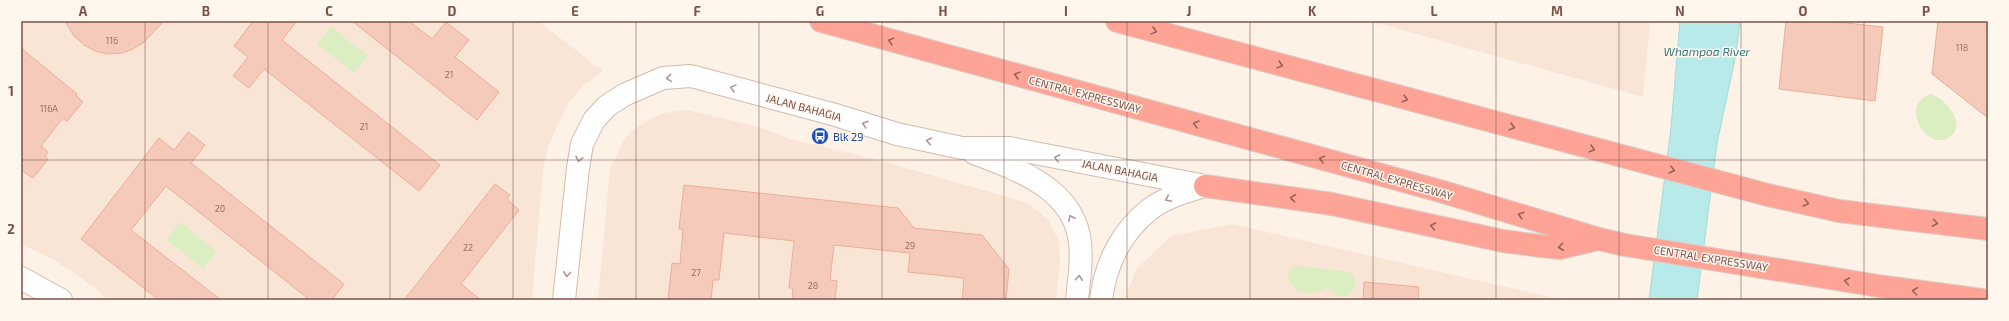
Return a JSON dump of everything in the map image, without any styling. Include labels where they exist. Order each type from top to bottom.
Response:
[{"type":"highway","name":"CENTRAL EXPRESSWAY","points":[[821,21],[1440,191],[1599,239],[1625,245],[1885,287],[1982,300]]},
{"type":"highway","points":[[1117,21],[1768,195],[1839,211],[1988,230]]},
{"type":"highway","points":[[1205,186],[1332,204],[1503,241],[1560,248],[1599,239]]},
{"type":"street","name":"JALAN BAHAGIA","points":[[564,300],[578,168],[582,144],[594,120],[607,106],[624,95],[664,78],[691,76],[832,114],[897,134],[962,148],[1009,148],[1205,186]]},
{"type":"street","points":[[962,148],[1036,179],[1052,191],[1064,204],[1072,218],[1079,236],[1080,256],[1077,300]]},
{"type":"street","points":[[1101,300],[1110,262],[1118,245],[1132,226],[1149,210],[1167,199],[1205,186]]},
{"type":"street","points":[[21,278],[61,300]]},
{"type":"shaded area","points":[[21,21],[538,21],[603,71],[584,85],[568,103],[548,146],[543,170],[532,300],[109,300],[76,274],[54,260],[21,244]]},
{"type":"shaded area","points":[[1370,21],[1650,21],[1643,97]]},
{"type":"shaded area","points":[[687,110],[759,127],[790,139],[871,158],[1018,200],[1032,206],[1049,221],[1059,242],[1060,261],[1056,300],[598,300],[610,169],[623,142],[631,132],[648,120],[664,113]]},
{"type":"shaded area","points":[[1232,224],[1563,300],[1125,300],[1136,269],[1171,236]]},
{"type":"green space","points":[[331,27],[368,56],[354,73],[317,44]]},
{"type":"green space","points":[[1931,94],[1942,100],[1947,105],[1955,118],[1955,131],[1951,136],[1942,140],[1933,139],[1925,133],[1916,116],[1917,107],[1921,99]]},
{"type":"green space","points":[[180,222],[217,252],[203,269],[167,240]]},
{"type":"green space","points":[[1300,266],[1349,272],[1354,277],[1356,286],[1351,293],[1344,297],[1335,294],[1328,287],[1316,292],[1305,293],[1295,288],[1288,278],[1290,269]]},
{"type":"water","name":"Whampoa River","points":[[1680,21],[1740,21],[1736,54],[1717,143],[1697,300],[1649,300],[1671,128]]},
{"type":"building","points":[[65,21],[164,21],[143,43],[133,49],[123,53],[108,54],[95,51],[84,45],[74,36]]},
{"type":"building","points":[[253,21],[297,21],[282,40],[440,165],[419,191],[264,69],[249,88],[233,76],[248,57],[234,46]]},
{"type":"building","points":[[352,21],[409,21],[432,39],[446,22],[469,40],[455,57],[499,92],[477,120]]},
{"type":"building","points":[[1786,21],[1829,21],[1883,27],[1875,101],[1779,89]]},
{"type":"building","points":[[1938,21],[1988,21],[1988,118],[1932,74]]},
{"type":"building","points":[[21,48],[77,94],[76,95],[83,102],[67,121],[63,118],[41,146],[48,152],[45,157],[48,159],[33,178],[21,170]]},
{"type":"building","points":[[188,132],[205,145],[191,163],[344,284],[332,300],[310,300],[166,186],[131,230],[221,300],[159,300],[81,239],[159,138],[174,150]]},
{"type":"building","points":[[495,184],[510,195],[507,199],[519,210],[461,284],[481,300],[404,300]]},
{"type":"building","points":[[684,185],[898,208],[914,228],[982,235],[1009,269],[1006,300],[962,300],[964,278],[908,272],[910,253],[834,245],[830,280],[837,281],[835,300],[792,300],[793,288],[789,288],[794,241],[724,233],[719,280],[713,280],[711,300],[668,300],[672,263],[680,264],[683,229],[679,229]]},
{"type":"building","points":[[1364,282],[1419,287],[1418,300],[1363,300]]},
{"type":"place","name":"Blk 29","points":[[820,136]]}]
